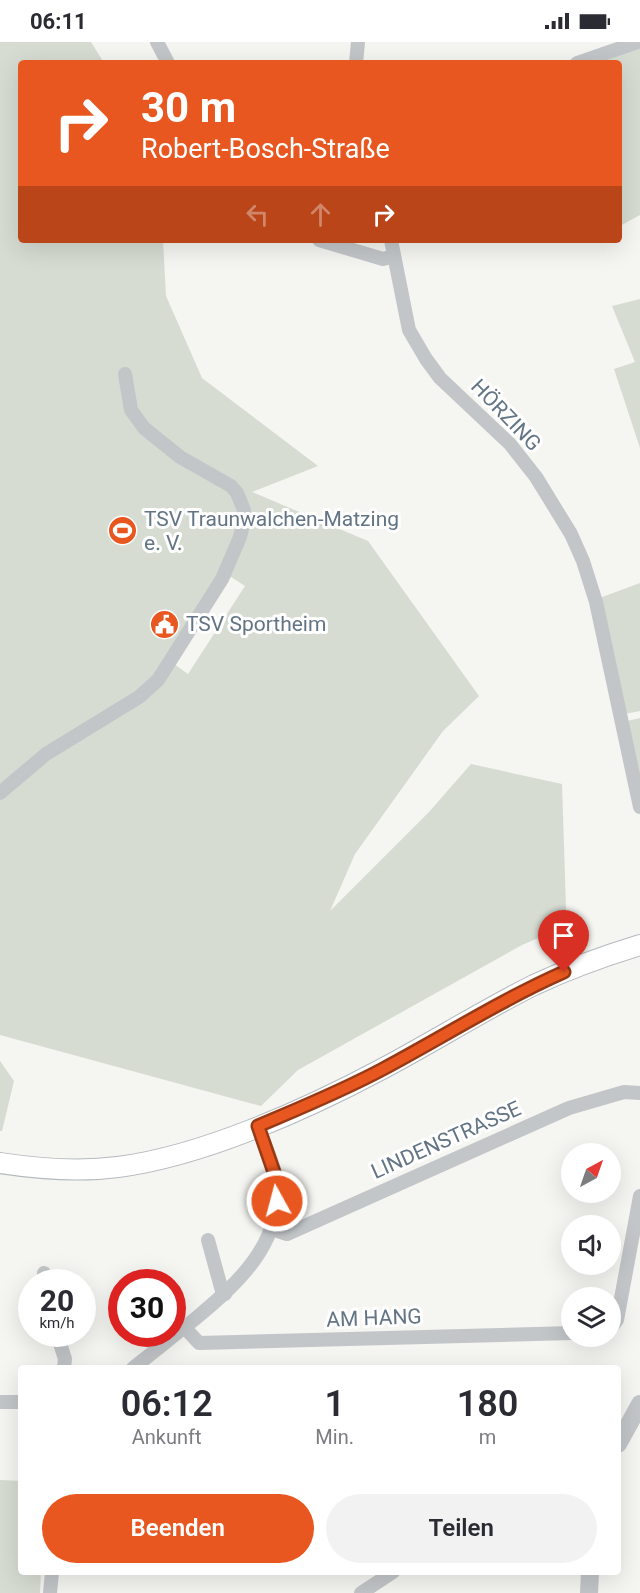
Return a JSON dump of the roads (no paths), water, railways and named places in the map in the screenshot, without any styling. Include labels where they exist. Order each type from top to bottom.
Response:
[{"type":"main road","points":[[0,1163],[59,1169],[119,1167],[187,1151],[258,1126],[330,1095],[381,1070],[533,986],[579,965],[640,945]]},
{"type":"street","points":[[157,42],[166,60]]},
{"type":"street","points":[[356,60],[358,42]]},
{"type":"street","points":[[586,60],[638,42]]},
{"type":"street","points":[[329,243],[383,259],[394,256]]},
{"type":"street","name":"HÖRZING","points":[[392,243],[410,330],[440,378],[510,444],[536,477],[571,534],[583,561],[596,602],[640,807]]},
{"type":"street","points":[[0,794],[46,754],[139,698],[158,680],[216,589],[240,537],[244,510],[237,493],[224,481],[180,457],[144,428],[131,410],[125,374]]},
{"type":"street","name":"LINDENSTRASSE","points":[[272,1229],[287,1234],[569,1108],[624,1092],[640,1093]]},
{"type":"street","points":[[186,1325],[225,1294],[245,1274],[260,1255],[272,1229],[277,1201],[277,1181],[258,1126]]},
{"type":"street","points":[[621,1298],[640,1196]]},
{"type":"street","points":[[208,1240],[222,1291],[225,1294]]},
{"type":"street","name":"AM HANG","points":[[186,1329],[199,1343],[561,1333]]},
{"type":"street","points":[[61,1347],[64,1365]]},
{"type":"street","points":[[138,1365],[160,1347]]},
{"type":"street","points":[[0,1402],[18,1402]]},
{"type":"street","points":[[621,1439],[640,1404]]},
{"type":"street","points":[[50,1593],[52,1575]]},
{"type":"street","points":[[361,1593],[388,1575]]},
{"type":"street","points":[[588,1593],[590,1575]]},
{"type":"place","name":"TSV Traunwalchen-Matzing e. V.","points":[[123,531]]},
{"type":"place","name":"TSV Sportheim","points":[[165,624]]}]
